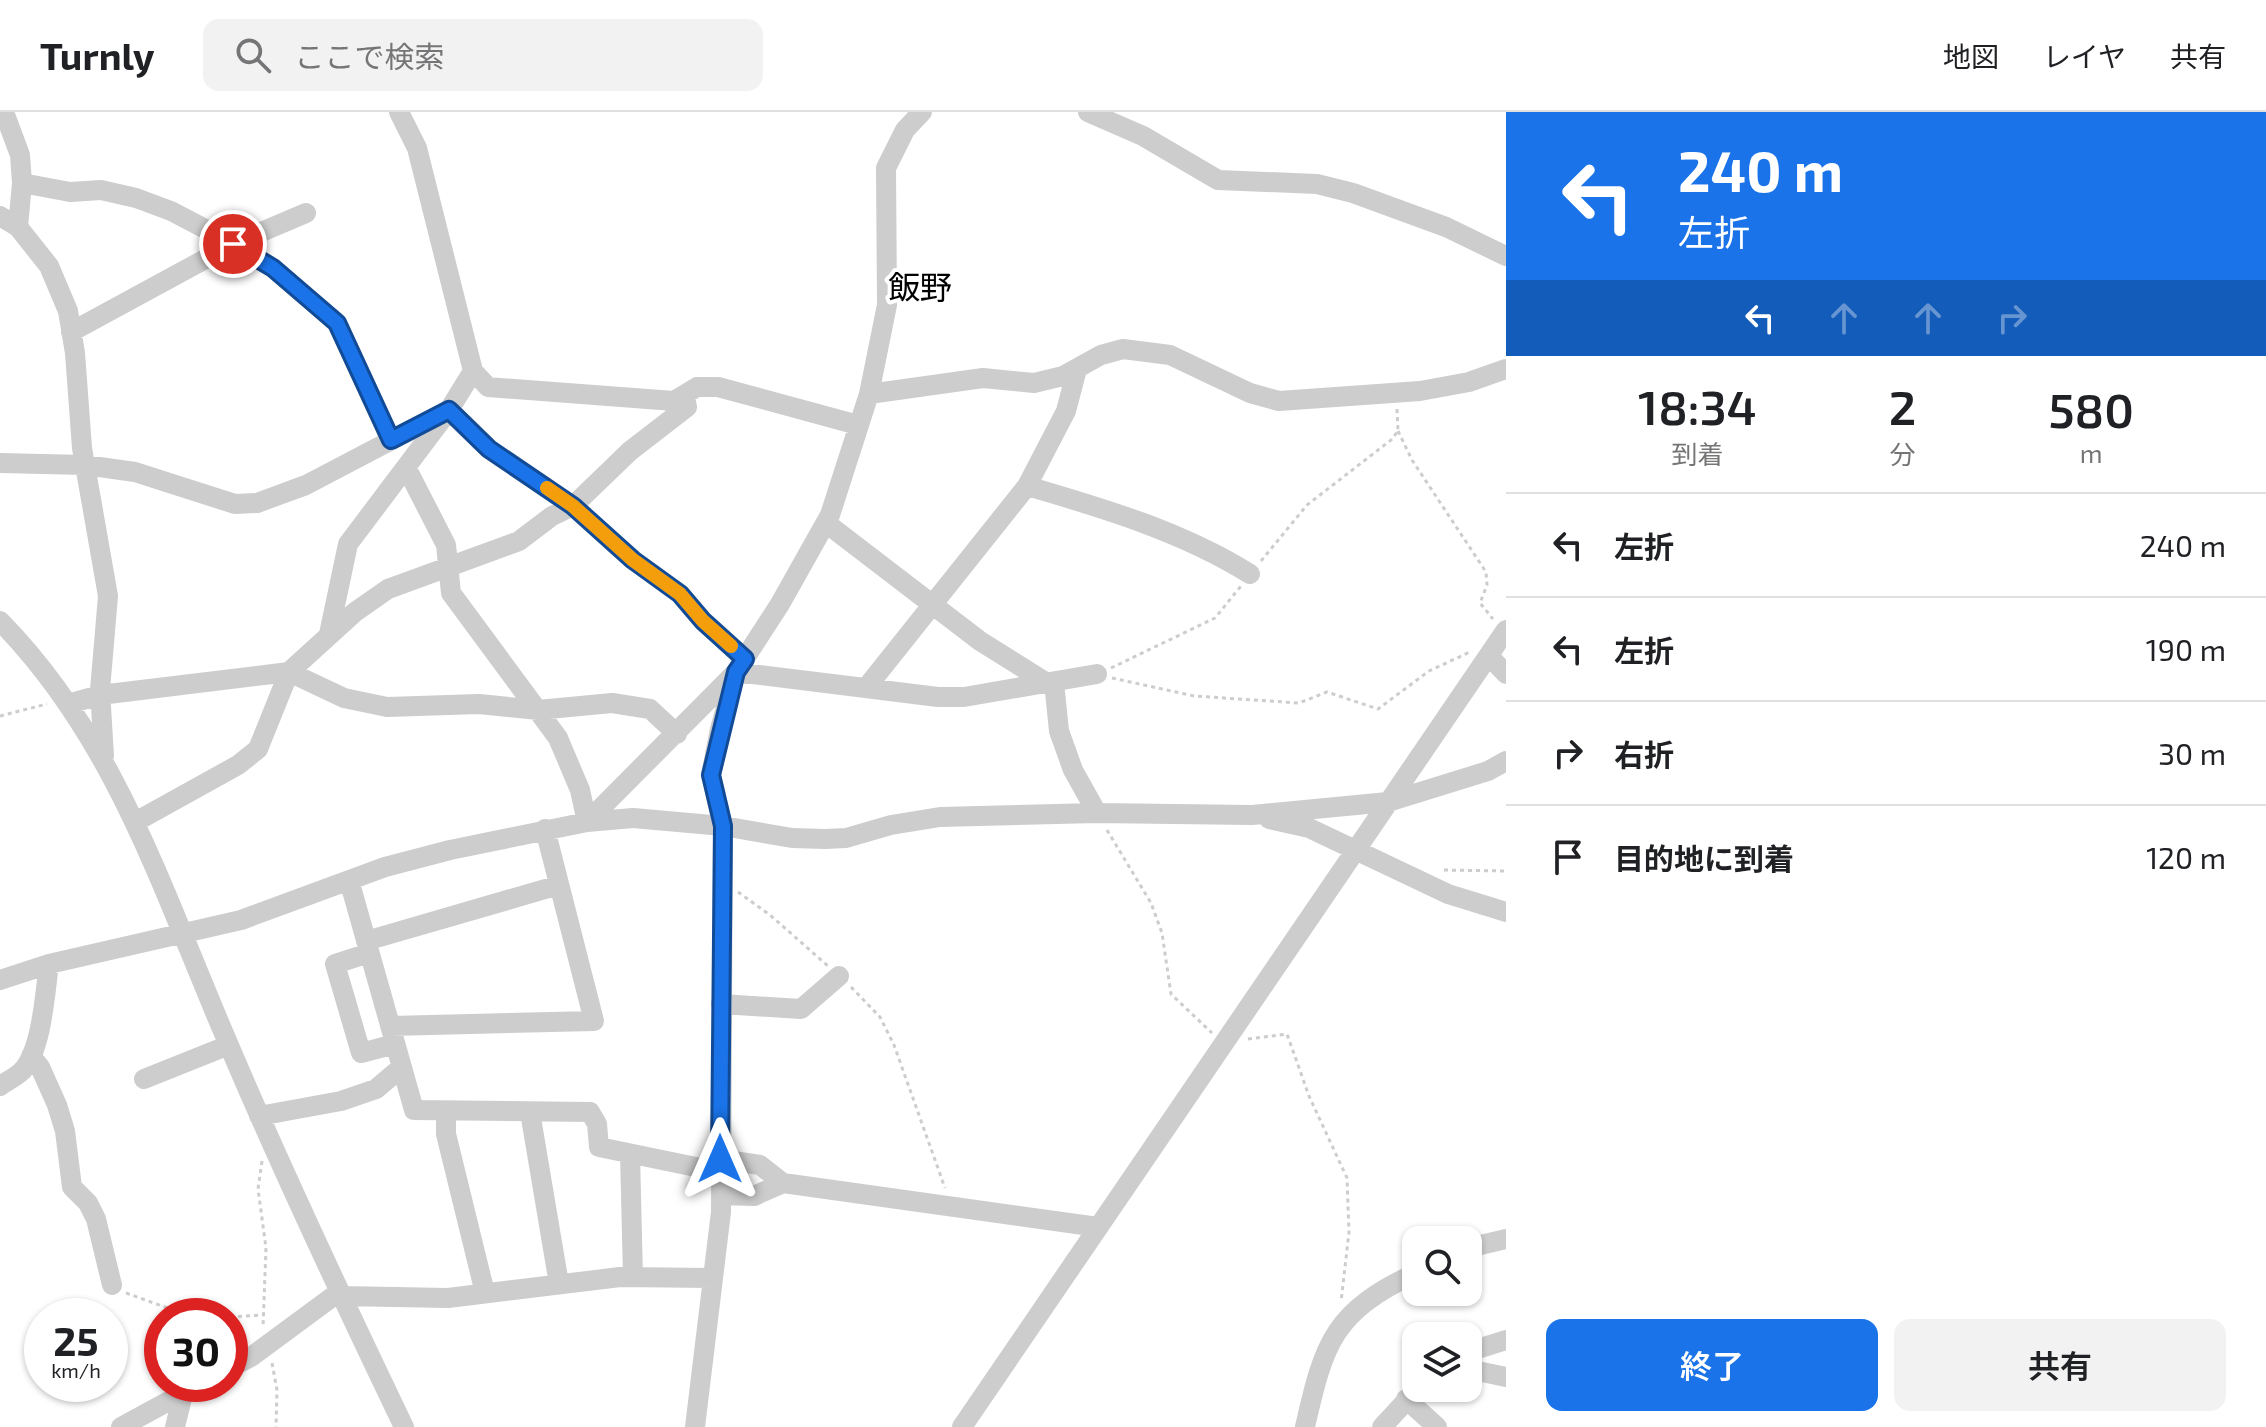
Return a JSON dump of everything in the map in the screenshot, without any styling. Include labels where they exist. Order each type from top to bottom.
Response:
[{"type":"street","points":[[4,112],[20,155],[22,183],[9,222],[49,266],[68,311],[85,465],[108,596],[100,695],[105,760]]},
{"type":"street","points":[[399,112],[417,148],[473,371],[488,387],[674,401],[697,387],[718,387],[858,425]]},
{"type":"street","points":[[587,822],[620,786],[677,734],[740,665],[826,523],[869,394],[887,305],[886,168],[905,130],[922,112]]},
{"type":"street","points":[[1088,112],[1143,136],[1218,180],[1317,184],[1353,193],[1446,227],[1506,256]]},
{"type":"street","points":[[22,183],[70,192],[101,190],[136,198],[171,211],[273,268],[337,323],[391,440]]},
{"type":"street","points":[[71,332],[233,244],[306,213]]},
{"type":"street","points":[[869,394],[983,378],[1034,383],[1063,376],[1101,355],[1123,349],[1170,355],[1250,393],[1279,401],[1398,394],[1469,382],[1506,369]]},
{"type":"street","points":[[866,688],[1027,486],[1066,411],[1077,369]]},
{"type":"street","points":[[329,634],[341,563],[348,544],[449,410],[473,371]]},
{"type":"street","points":[[137,821],[238,765],[258,749],[289,672],[329,634],[388,589],[519,541],[552,516],[573,506],[630,451],[687,407],[685,396]]},
{"type":"street","points":[[0,463],[85,465],[135,472],[235,504],[257,503],[306,485],[449,410]]},
{"type":"street","points":[[449,410],[489,449],[573,506],[633,560],[680,594],[740,665],[866,688],[964,697],[1097,674]]},
{"type":"street","points":[[406,467],[446,545],[451,593],[558,738],[580,790],[587,822]]},
{"type":"street","points":[[1027,486],[1108,509],[1231,562],[1250,574]]},
{"type":"street","points":[[826,523],[980,641],[1051,682]]},
{"type":"street","points":[[0,621],[48,675],[105,760],[137,821],[272,1147],[404,1427]]},
{"type":"street","points":[[962,1427],[1388,802],[1480,653],[1505,631]]},
{"type":"street","points":[[1480,653],[1506,674]]},
{"type":"street","points":[[695,1427],[721,1195],[723,826],[711,775],[740,665]]},
{"type":"street","points":[[66,702],[100,695],[289,672],[344,698],[387,707],[479,704],[538,710],[612,703],[650,709],[677,734]]},
{"type":"street","points":[[1051,682],[1059,731],[1073,770],[1097,813]]},
{"type":"street","points":[[0,980],[49,964],[241,920],[349,880],[450,850],[587,822],[633,818],[723,826],[792,838],[825,839],[846,838],[891,825],[940,817],[1097,813],[1252,815],[1388,802],[1488,771],[1506,761]]},
{"type":"street","points":[[1252,815],[1309,828],[1448,894],[1506,912]]},
{"type":"street","points":[[545,829],[594,1021],[393,1035],[361,1053],[335,964],[367,947],[559,885]]},
{"type":"street","points":[[349,880],[414,1110],[590,1112],[597,1124],[599,1147],[720,1165],[760,1165],[783,1183],[1098,1227]]},
{"type":"street","points":[[0,1086],[22,1071],[31,1056],[43,1012],[49,964]]},
{"type":"street","points":[[721,1004],[801,1009],[839,976]]},
{"type":"street","points":[[144,1079],[229,1045]]},
{"type":"street","points":[[31,1056],[40,1067],[57,1105],[65,1131],[72,1187],[88,1203],[96,1219],[112,1285]]},
{"type":"street","points":[[259,1116],[341,1101],[376,1089],[402,1067]]},
{"type":"street","points":[[446,1111],[446,1134],[485,1293]]},
{"type":"street","points":[[530,1112],[559,1284]]},
{"type":"street","points":[[630,1154],[633,1277]]},
{"type":"street","points":[[721,1195],[754,1196],[783,1183]]},
{"type":"street","points":[[1482,1245],[1506,1239]]},
{"type":"street","points":[[248,1357],[340,1294],[448,1298],[633,1277],[713,1278]]},
{"type":"street","points":[[1305,1427],[1325,1355],[1338,1328],[1361,1303],[1402,1281]]},
{"type":"street","points":[[1482,1348],[1506,1340]]},
{"type":"street","points":[[1482,1372],[1506,1377]]},
{"type":"street","points":[[121,1427],[168,1402]]},
{"type":"street","points":[[175,1427],[186,1402]]},
{"type":"street","points":[[1382,1427],[1405,1402]]},
{"type":"street","points":[[1418,1402],[1437,1427]]},
{"type":"path","points":[[1398,394],[1398,431],[1412,460],[1486,572],[1487,585],[1480,603],[1505,631]]},
{"type":"path","points":[[1097,674],[1215,618],[1307,505],[1391,440],[1398,431]]},
{"type":"path","points":[[1097,674],[1194,696],[1299,703],[1327,692],[1378,709],[1429,671],[1480,653]]},
{"type":"path","points":[[0,716],[66,702]]},
{"type":"path","points":[[1097,813],[1151,903],[1162,933],[1171,994],[1222,1043],[1287,1034],[1309,1096],[1347,1178],[1349,1232],[1338,1328]]},
{"type":"path","points":[[1444,870],[1506,871]]},
{"type":"path","points":[[722,880],[770,915],[880,1017],[894,1045],[952,1207]]},
{"type":"path","points":[[272,1147],[259,1166],[258,1189],[266,1248],[264,1347],[277,1390],[276,1427]]},
{"type":"path","points":[[112,1285],[144,1300]]},
{"type":"path","points":[[248,1316],[264,1315]]},
{"type":"slow traffic","points":[[547,488],[573,506],[633,560],[680,594],[703,621],[731,646]]},
{"type":"district","name":"飯野","points":[[920,288]]},
{"type":"route","points":[[233,244],[273,268],[337,323],[352,362],[391,440],[449,410],[489,449],[573,506],[633,560],[680,594],[703,621],[745,659],[736,672],[711,775],[723,826],[720,1159]]}]
